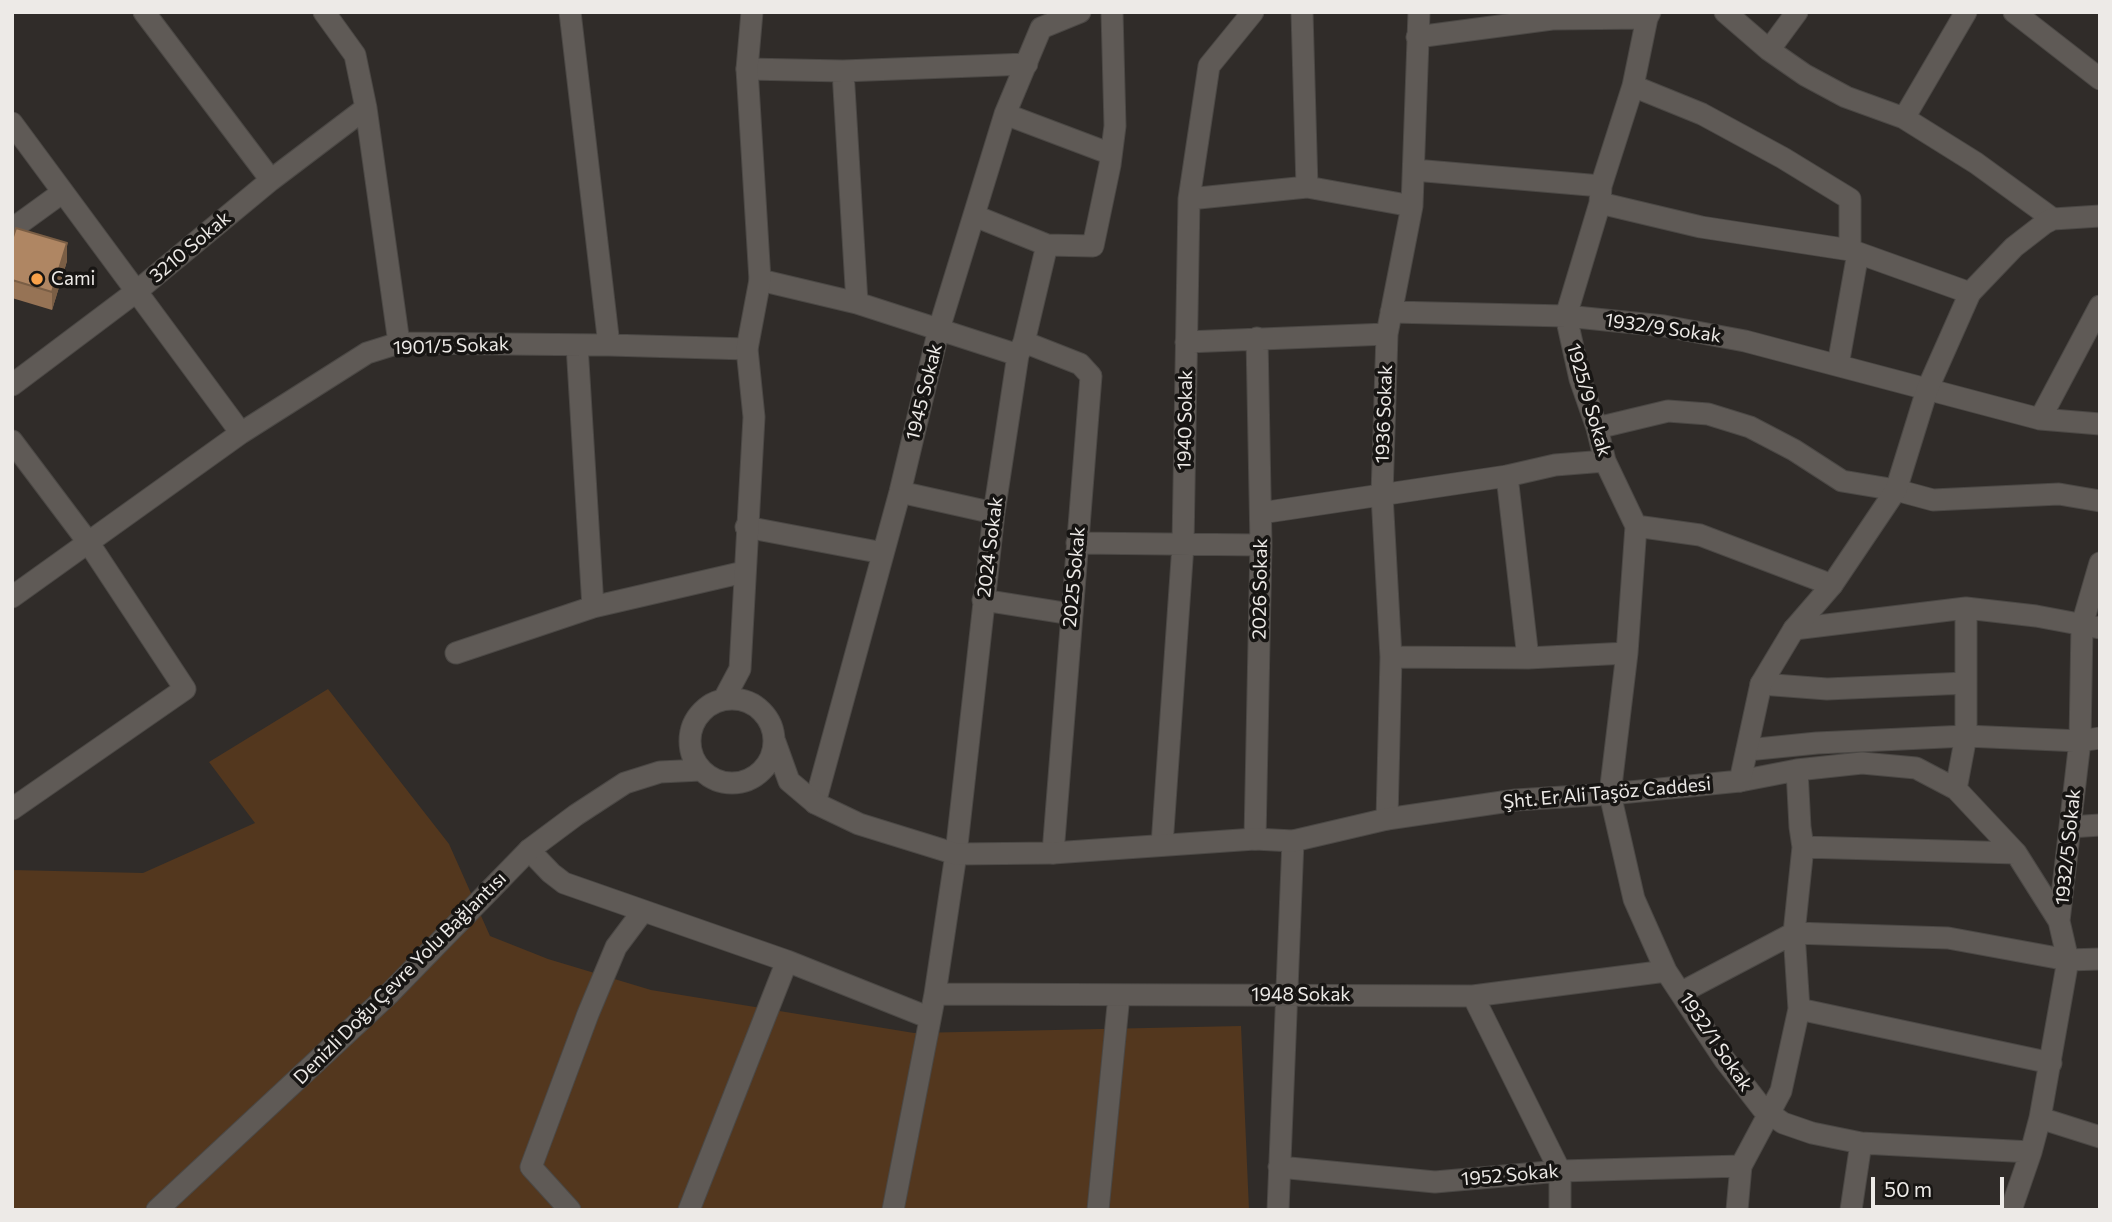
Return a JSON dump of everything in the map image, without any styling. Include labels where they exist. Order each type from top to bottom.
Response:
[{"type":"street","points":[[144,12],[271,180]]},
{"type":"street","points":[[324,12],[355,55],[366,108],[399,343]]},
{"type":"street","points":[[570,12],[609,345]]},
{"type":"street","points":[[724,699],[740,669],[754,417],[747,349],[760,280],[747,69],[752,12]]},
{"type":"street","name":"1945 Sokak","points":[[815,803],[900,492],[939,329],[1005,114],[1041,27],[1080,12]]},
{"type":"street","points":[[975,216],[1047,245],[1093,246],[1115,126],[1112,12]]},
{"type":"street","name":"1940 Sokak","points":[[1162,845],[1183,545],[1189,199],[1209,66],[1253,12]]},
{"type":"street","points":[[1302,12],[1307,187]]},
{"type":"street","name":"1936 Sokak","points":[[1387,819],[1391,657],[1382,495],[1387,334],[1412,206],[1419,12]]},
{"type":"street","points":[[1725,12],[1769,50],[1805,75],[1846,97],[1904,118],[1976,163],[2053,219]]},
{"type":"street","points":[[1769,50],[1797,12]]},
{"type":"street","points":[[1904,118],[1966,12]]},
{"type":"street","points":[[2014,12],[2100,79]]},
{"type":"street","points":[[1417,37],[1552,19],[1648,15]]},
{"type":"street","name":"1925/9 Sokak","points":[[1610,793],[1627,653],[1636,526],[1605,461],[1580,379],[1566,316],[1633,86],[1648,15]]},
{"type":"street","points":[[747,69],[843,71],[1027,64]]},
{"type":"street","points":[[843,71],[857,303]]},
{"type":"street","points":[[1633,86],[1702,114],[1783,158],[1850,200],[1854,251],[1838,365]]},
{"type":"street","name":"3210 Sokak","points":[[12,385],[137,291],[271,180],[366,108]]},
{"type":"street","points":[[1005,114],[1111,154]]},
{"type":"street","points":[[12,123],[241,433]]},
{"type":"street","points":[[1414,170],[1601,195],[1701,227],[1854,251],[1970,293]]},
{"type":"street","points":[[1189,199],[1307,187],[1412,206]]},
{"type":"street","points":[[12,229],[63,192]]},
{"type":"street","points":[[1740,780],[1761,684],[1794,629],[1832,584],[1896,490],[1927,390],[1970,293],[2014,247],[2053,219],[2100,216]]},
{"type":"street","name":"2024 Sokak","points":[[894,1210],[935,994],[956,854],[994,513],[1021,349],[1047,245]]},
{"type":"street","name":"2025 Sokak","points":[[760,280],[857,303],[939,329],[1080,364],[1091,376],[1053,853]]},
{"type":"street","points":[[2040,419],[2100,306]]},
{"type":"street","name":"1932/9 Sokak","points":[[1391,312],[1566,316],[1664,326],[1745,341],[2040,419],[2100,424]]},
{"type":"street","points":[[1186,342],[1387,334]]},
{"type":"street","name":"2026 Sokak","points":[[1255,839],[1261,545],[1257,338]]},
{"type":"street","name":"1901/5 Sokak","points":[[12,597],[241,433],[367,353],[399,343],[747,349]]},
{"type":"street","points":[[577,345],[593,607]]},
{"type":"street","points":[[1597,428],[1668,411],[1708,414],[1750,427],[1794,450],[1842,481],[1896,490],[1933,500],[2059,494],[2100,501]]},
{"type":"street","points":[[12,441],[88,542],[186,690],[12,809]]},
{"type":"street","points":[[1261,513],[1507,476],[1555,465],[1605,461]]},
{"type":"street","points":[[1507,476],[1528,658]]},
{"type":"street","points":[[900,492],[994,513]]},
{"type":"street","points":[[1636,526],[1700,535],[1832,584]]},
{"type":"street","points":[[746,527],[883,553]]},
{"type":"street","points":[[1077,544],[1261,545]]},
{"type":"street","name":"1932/5 Sokak","points":[[2011,1210],[2040,1118],[2068,960],[2059,920],[2070,827],[2090,739],[2091,626],[2100,563]]},
{"type":"street","points":[[456,653],[593,607],[744,572]]},
{"type":"street","points":[[983,600],[1071,614]]},
{"type":"street","points":[[1794,629],[1966,608],[2091,626]]},
{"type":"street","points":[[1956,789],[1966,736],[1966,608]]},
{"type":"street","points":[[1391,657],[1528,658],[1627,653]]},
{"type":"street","points":[[740,669],[769,719],[789,781],[754,778]]},
{"type":"street","points":[[1761,684],[1827,690],[1966,683]]},
{"type":"street","points":[[761,709],[750,702],[724,699],[712,704],[701,712],[694,722],[690,748],[701,770],[721,782],[744,782],[764,770],[775,742]]},
{"type":"street","points":[[1746,750],[1817,743],[1966,736],[2090,739]]},
{"type":"street","points":[[660,772],[690,748]]},
{"type":"street","name":"Şht. Er Ali Taşöz Caddesi","points":[[789,781],[815,803],[859,824],[956,854],[1053,853],[1255,839],[1293,841],[1387,819],[1516,800],[1740,780],[1862,763],[1916,768],[1956,789],[2016,853],[2059,920]]},
{"type":"street","points":[[660,772],[701,770]]},
{"type":"street","points":[[1737,1210],[1741,1166],[1781,1091],[1799,1009],[1794,933],[1803,847],[1797,770]]},
{"type":"street","name":"Denizli Doğu Çevre Yolu Bağlantısı","points":[[157,1210],[390,993],[529,850],[625,783],[660,772]]},
{"type":"street","name":"1932/1 Sokak","points":[[1610,793],[1634,899],[1666,971],[1724,1059],[1762,1108],[1783,1123],[1812,1133],[1861,1143],[2031,1152]]},
{"type":"street","points":[[2070,827],[2100,825]]},
{"type":"street","points":[[1278,1210],[1293,841]]},
{"type":"street","points":[[1803,847],[2016,853]]},
{"type":"street","points":[[529,850],[564,883],[787,961],[930,1018]]},
{"type":"street","points":[[570,1210],[531,1167],[616,947],[643,911]]},
{"type":"street","points":[[1682,992],[1794,933],[1948,938],[2068,960],[2100,959]]},
{"type":"street","points":[[689,1210],[787,961]]},
{"type":"street","name":"1948 Sokak","points":[[935,994],[1472,996],[1666,971]]},
{"type":"street","points":[[1098,1210],[1119,995]]},
{"type":"street","points":[[1472,996],[1560,1171],[1560,1210]]},
{"type":"street","points":[[1799,1009],[2051,1063]]},
{"type":"street","points":[[2040,1118],[2100,1137]]},
{"type":"street","points":[[1851,1210],[1861,1143]]},
{"type":"street","name":"1952 Sokak","points":[[1279,1167],[1435,1182],[1560,1171],[1741,1166]]},
{"type":"shaded area","points":[[328,689],[449,844],[490,936],[548,959],[651,990],[914,1033],[1241,1026],[1249,1210],[12,1210],[12,870],[143,873],[255,823],[209,762]]},
{"type":"building","name":"Cami","points":[[16,228],[67,243],[52,292],[12,280],[12,240]]},
{"type":"place","name":"Cami","points":[[37,279]]}]
